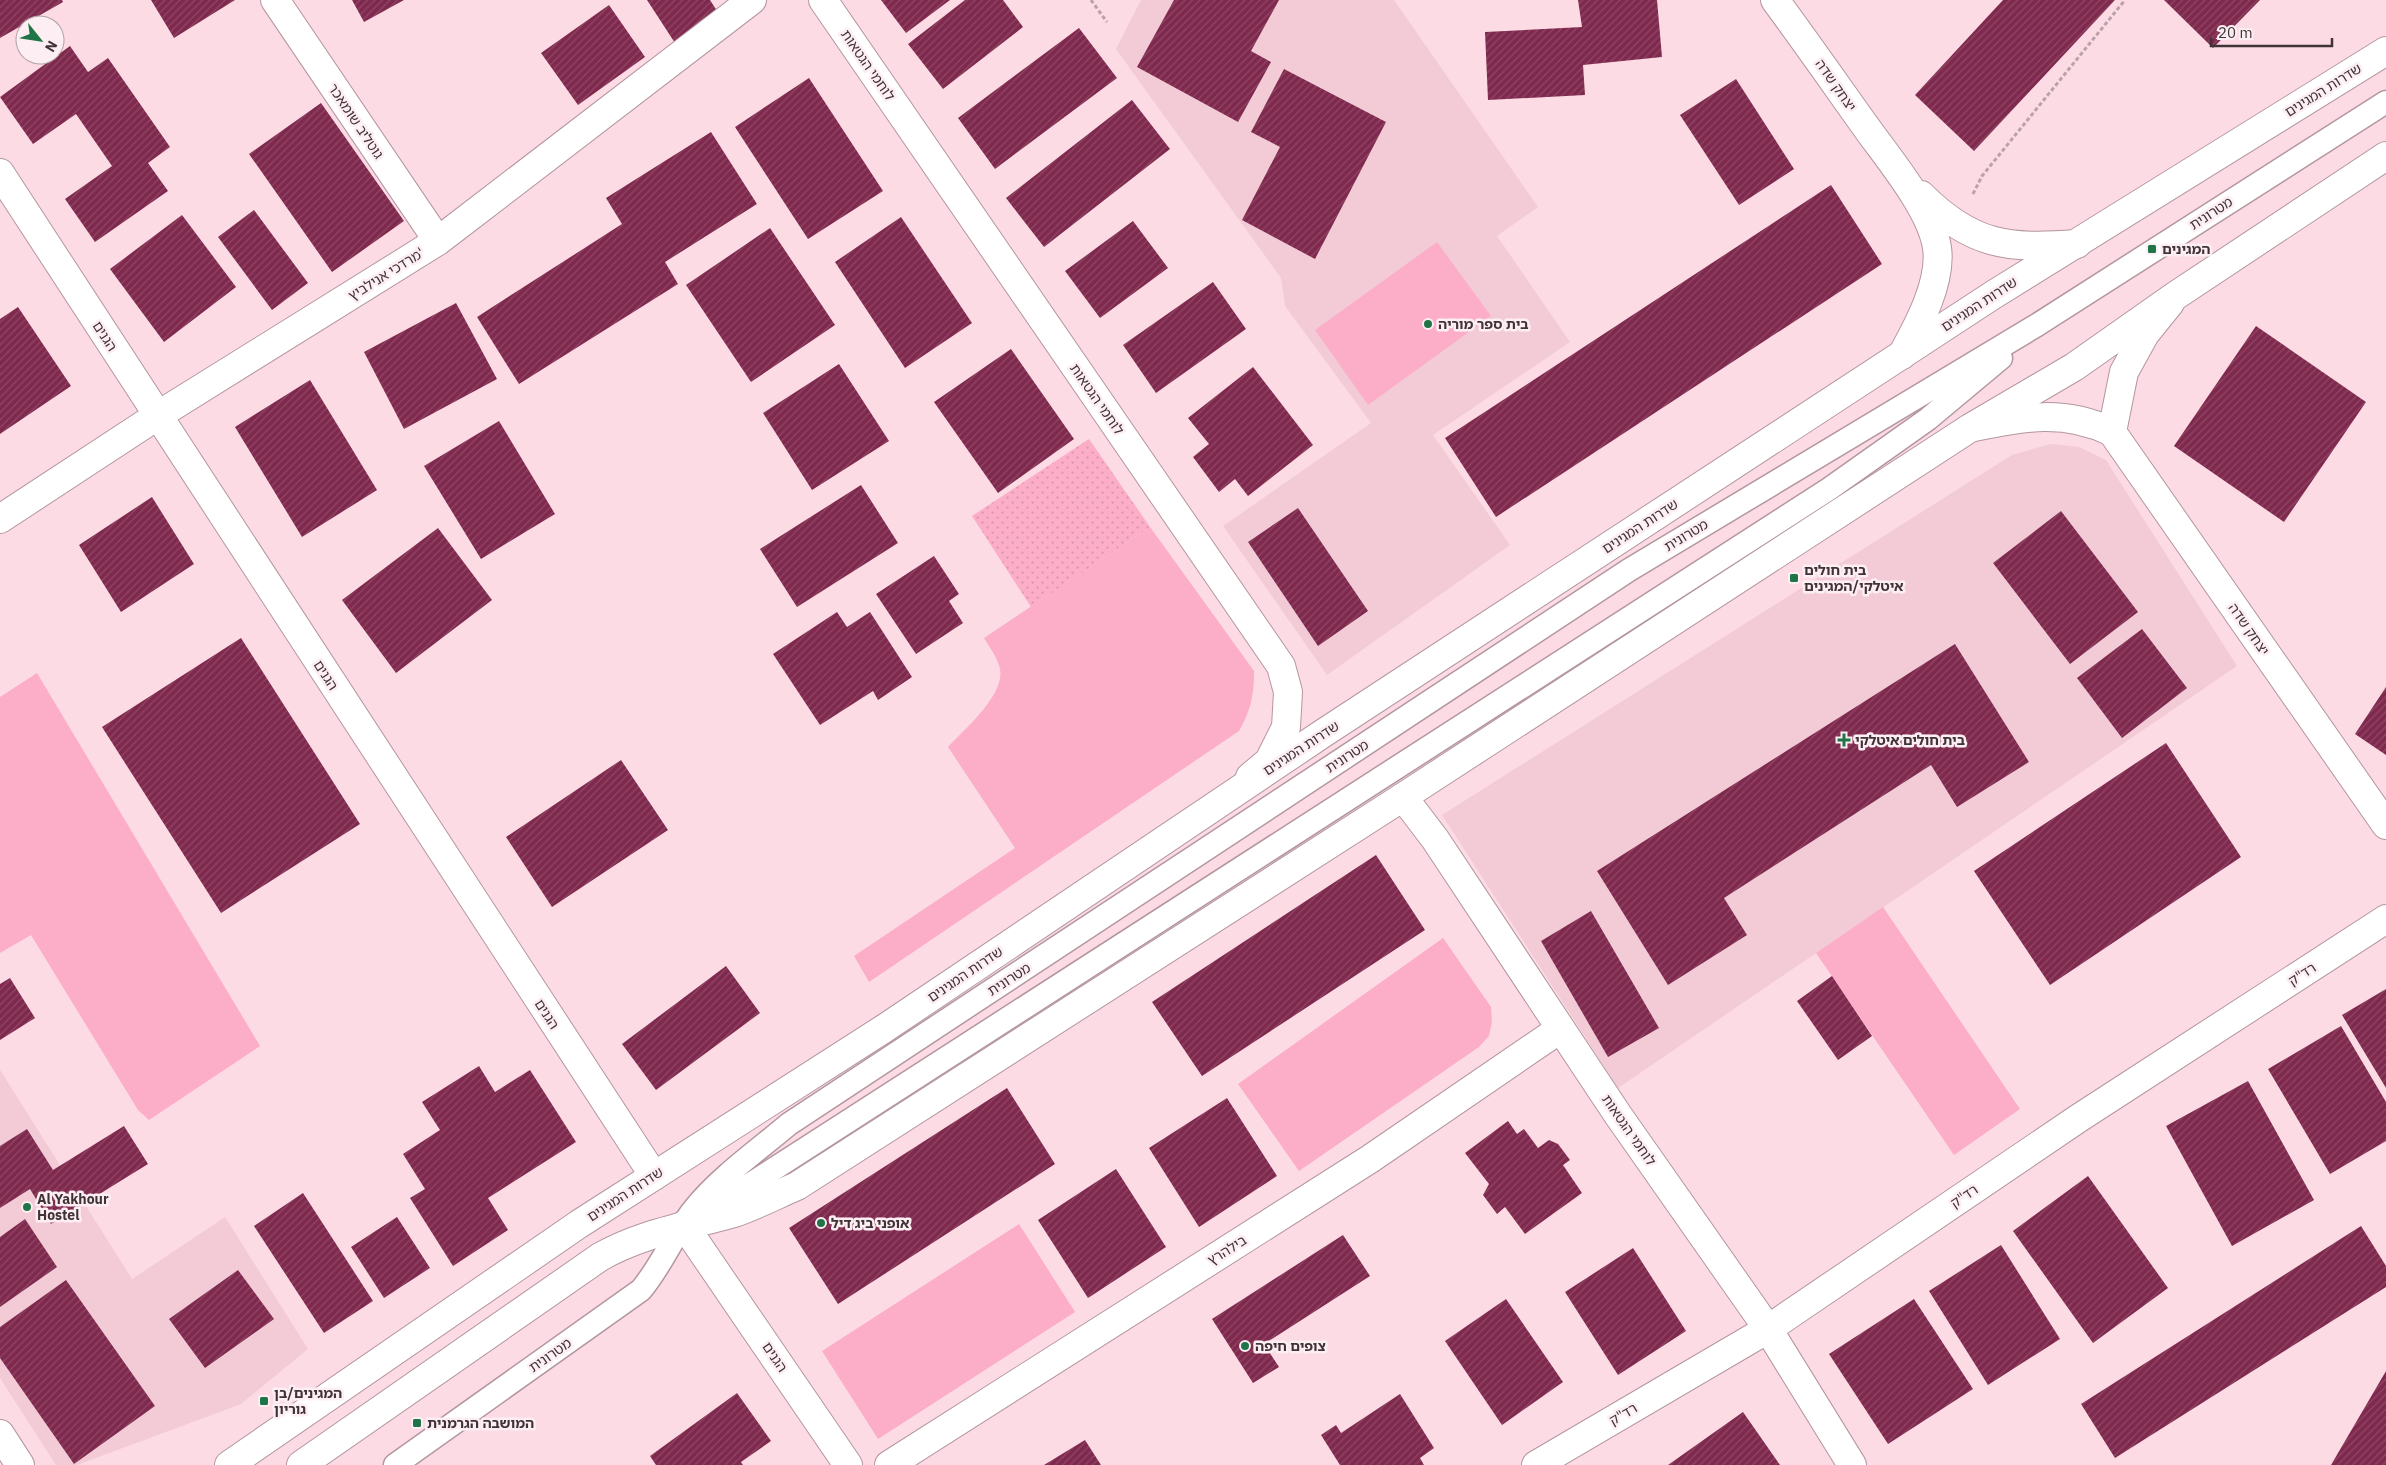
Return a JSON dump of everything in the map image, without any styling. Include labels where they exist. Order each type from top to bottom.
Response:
[{"type":"street","name":"גוטליב שומאכר","points":[[275,0],[438,241]]},
{"type":"street","name":"מרדכי אנילביץ'","points":[[0,519],[157,416],[438,241],[752,0]]},
{"type":"street","name":"לוחמי הגטאות","points":[[823,0],[1281,666],[1288,692],[1286,727],[1269,761],[1224,799]]},
{"type":"street","name":"יצחק שדה","points":[[1782,3],[1897,171],[1932,228],[1937,248],[1937,264],[1932,288],[1924,312],[1902,355]]},
{"type":"street","name":"שדרות המגינים","points":[[229,1465],[571,1229],[885,1028],[1224,799],[2031,270],[2386,51]]},
{"type":"street","points":[[301,1465],[600,1257],[621,1245],[684,1224],[736,1212],[797,1186],[1403,797],[1970,428],[2074,367],[2175,296],[2386,156]]},
{"type":"street","name":"יצחק שדה","points":[[1897,171],[1923,198],[1957,225],[1975,236],[1996,243],[2039,246],[2076,244]]},
{"type":"street","name":"הגנים","points":[[0,173],[654,1176]]},
{"type":"street","points":[[1970,428],[2023,417],[2056,416],[2094,423],[2112,432],[2124,372],[2146,334],[2175,296]]},
{"type":"street","name":"יצחק שדה","points":[[2112,432],[2386,826]]},
{"type":"street","name":"לוחמי הגטאות","points":[[1403,797],[1435,839],[1560,1029],[1768,1328],[1852,1465]]},
{"type":"street","name":"רד\"ק","points":[[1536,1465],[1768,1328],[2079,1118],[2386,919]]},
{"type":"street","name":"בילהרץ","points":[[889,1465],[1370,1159],[1560,1029]]},
{"type":"street","name":"הגנים","points":[[684,1224],[848,1465]]},
{"type":"street","points":[[0,1434],[20,1465]]},
{"type":"lane","name":"מטרונית","points":[[395,1465],[629,1301],[654,1275],[694,1210],[733,1170],[790,1124],[1629,570],[2036,325],[2386,102]]},
{"type":"lane","name":"מטרונית","points":[[684,1224],[714,1209],[1829,489],[1928,418],[2012,349],[2036,325]]},
{"type":"path","points":[[1091,0],[1108,22]]},
{"type":"path","points":[[1957,225],[1982,176],[2125,0]]},
{"type":"shaded area","name":"בית ספר מוריה","points":[[1141,0],[1394,0],[1538,207],[1497,236],[1570,342],[1433,435],[1510,545],[1327,675],[1223,526],[1371,423],[1285,306],[1281,278],[1116,49]]},
{"type":"shaded area","points":[[1437,242],[1491,316],[1368,405],[1315,330]]},
{"type":"shaded area","points":[[1089,439],[1150,527],[1031,607],[972,516]]},
{"type":"shaded area","name":"בית חולים איטלקי","points":[[2050,444],[2079,447],[2106,460],[2237,666],[1618,1088],[1442,815],[2012,455]]},
{"type":"shaded area","points":[[1150,527],[1254,671],[1251,702],[1239,731],[869,982],[854,956],[1015,848],[948,747],[982,711],[996,690],[1000,679],[1000,669],[997,661],[984,638]]},
{"type":"shaded area","points":[[37,673],[260,1046],[149,1120],[138,1110],[31,935],[0,953],[0,697]]},
{"type":"shaded area","points":[[1883,907],[2020,1109],[1954,1155],[1816,953]]},
{"type":"shaded area","points":[[1443,938],[1491,1007],[1492,1022],[1489,1036],[1479,1047],[1299,1171],[1238,1084]]},
{"type":"shaded area","points":[[0,1070],[132,1279],[225,1217],[308,1349],[241,1404],[77,1465],[56,1465],[0,1378]]},
{"type":"shaded area","points":[[1019,1224],[1075,1312],[878,1439],[822,1351]]},
{"type":"building","points":[[0,0],[62,0],[63,2],[40,15],[15,15],[15,29],[0,38]]},
{"type":"building","points":[[151,0],[235,0],[174,38]]},
{"type":"building","points":[[352,0],[404,0],[364,22]]},
{"type":"building","points":[[647,0],[710,0],[719,14],[675,43]]},
{"type":"building","points":[[881,0],[950,0],[906,33]]},
{"type":"building","points":[[965,0],[1003,0],[1023,27],[943,89],[908,44]]},
{"type":"building","points":[[1174,0],[1279,0],[1251,51],[1271,62],[1238,122],[1137,67]]},
{"type":"building","points":[[1578,0],[1657,0],[1662,57],[1583,65],[1585,95],[1488,100],[1485,32],[1582,27]]},
{"type":"building","points":[[2003,0],[2115,0],[1974,151],[1915,95]]},
{"type":"building","points":[[2164,0],[2260,0],[2213,48]]},
{"type":"building","points":[[609,5],[645,57],[578,105],[541,53]]},
{"type":"building","points":[[1079,28],[1117,78],[995,169],[958,118]]},
{"type":"building","points":[[70,46],[88,72],[108,58],[170,147],[148,163],[168,191],[95,242],[65,199],[112,166],[76,114],[33,144],[0,97],[44,65],[65,65],[65,50]]},
{"type":"building","points":[[1284,69],[1386,122],[1315,259],[1242,220],[1280,147],[1251,132]]},
{"type":"building","points":[[809,78],[883,191],[808,239],[735,127]]},
{"type":"building","points":[[1736,79],[1794,169],[1739,205],[1680,115]]},
{"type":"building","points":[[1132,100],[1170,149],[1044,247],[1006,198]]},
{"type":"building","points":[[321,103],[404,221],[332,272],[249,154]]},
{"type":"building","points":[[711,132],[757,204],[665,262],[678,284],[519,384],[477,317],[622,224],[606,198]]},
{"type":"building","points":[[1831,185],[1882,264],[1496,517],[1445,438]]},
{"type":"building","points":[[254,210],[308,283],[272,310],[218,237]]},
{"type":"building","points":[[182,215],[236,287],[164,342],[110,269]]},
{"type":"building","points":[[901,217],[972,323],[905,368],[835,262]]},
{"type":"building","points":[[1133,221],[1168,268],[1100,318],[1065,271]]},
{"type":"building","points":[[770,228],[835,325],[751,382],[686,285]]},
{"type":"building","points":[[1213,282],[1246,329],[1156,393],[1123,345]]},
{"type":"building","points":[[456,303],[497,379],[404,429],[364,352]]},
{"type":"building","points":[[18,307],[71,386],[0,434],[0,319]]},
{"type":"building","points":[[2256,326],[2366,402],[2284,522],[2174,446]]},
{"type":"building","points":[[1011,349],[1074,439],[998,493],[934,402]]},
{"type":"building","points":[[839,364],[889,441],[812,490],[763,413]]},
{"type":"building","points":[[1253,367],[1313,445],[1248,496],[1235,479],[1219,492],[1193,457],[1209,444],[1188,418]]},
{"type":"building","points":[[310,380],[377,490],[302,537],[235,427]]},
{"type":"building","points":[[499,421],[555,514],[481,559],[424,466]]},
{"type":"building","points":[[861,485],[898,543],[797,607],[760,549]]},
{"type":"building","points":[[152,497],[194,564],[121,612],[79,545]]},
{"type":"building","points":[[1298,508],[1368,611],[1318,646],[1248,542]]},
{"type":"building","points":[[2061,511],[2138,612],[2070,664],[1993,563]]},
{"type":"building","points":[[438,528],[492,600],[396,673],[342,600]]},
{"type":"building","points":[[934,556],[959,594],[949,601],[963,623],[916,654],[876,594]]},
{"type":"building","points":[[837,612],[847,627],[870,612],[912,677],[878,700],[873,691],[820,725],[773,654]]},
{"type":"building","points":[[2142,629],[2187,688],[2122,738],[2077,678]]},
{"type":"building","points":[[241,638],[360,824],[221,913],[102,727]]},
{"type":"building","name":"בית חולים איטלקי","points":[[1955,644],[2029,762],[1957,807],[1931,765],[1724,898],[1747,935],[1668,985],[1597,871]]},
{"type":"building","points":[[2386,687],[2386,755],[2355,734]]},
{"type":"building","points":[[2166,743],[2241,857],[2050,985],[1974,871]]},
{"type":"building","points":[[621,760],[668,830],[552,907],[506,837]]},
{"type":"building","points":[[1376,855],[1425,930],[1202,1076],[1152,1002]]},
{"type":"building","points":[[1591,911],[1659,1028],[1608,1057],[1541,941]]},
{"type":"building","points":[[726,966],[760,1013],[656,1090],[622,1044]]},
{"type":"building","points":[[1832,976],[1872,1036],[1838,1060],[1797,1001]]},
{"type":"building","points":[[10,978],[35,1018],[0,1040],[0,984]]},
{"type":"building","points":[[2386,989],[2386,1088],[2342,1015]]},
{"type":"building","points":[[2341,1026],[2386,1102],[2386,1141],[2330,1174],[2268,1069]]},
{"type":"building","points":[[479,1066],[495,1092],[530,1070],[576,1142],[488,1198],[508,1230],[453,1266],[410,1198],[425,1189],[403,1154],[440,1130],[422,1102]]},
{"type":"building","points":[[2248,1081],[2314,1200],[2232,1246],[2166,1126]]},
{"type":"building","points":[[1007,1088],[1055,1164],[838,1304],[789,1228]]},
{"type":"building","points":[[1227,1098],[1277,1176],[1199,1227],[1149,1148]]},
{"type":"building","points":[[1508,1121],[1517,1134],[1524,1129],[1538,1148],[1549,1140],[1558,1144],[1570,1160],[1563,1165],[1582,1193],[1525,1234],[1505,1207],[1497,1214],[1483,1195],[1489,1184],[1465,1153]]},
{"type":"building","points":[[124,1126],[148,1164],[51,1224],[30,1189],[0,1208],[0,1146],[27,1129],[53,1170]]},
{"type":"building","points":[[1116,1169],[1166,1247],[1088,1298],[1038,1220]]},
{"type":"building","points":[[2088,1176],[2168,1288],[2093,1343],[2013,1231]]},
{"type":"building","points":[[303,1193],[373,1301],[324,1333],[254,1226]]},
{"type":"building","points":[[397,1217],[430,1268],[384,1298],[351,1247]]},
{"type":"building","points":[[25,1219],[57,1267],[0,1307],[0,1237]]},
{"type":"building","points":[[2361,1226],[2386,1266],[2386,1287],[2115,1458],[2081,1404]]},
{"type":"building","points":[[1343,1235],[1370,1276],[1264,1344],[1279,1367],[1253,1383],[1212,1319]]},
{"type":"building","points":[[2001,1245],[2060,1339],[1988,1385],[1929,1291]]},
{"type":"building","points":[[1633,1248],[1686,1331],[1618,1375],[1565,1292]]},
{"type":"building","points":[[238,1270],[274,1319],[205,1368],[169,1319]]},
{"type":"building","points":[[66,1280],[155,1406],[74,1464],[0,1358],[0,1327]]},
{"type":"building","points":[[1506,1299],[1563,1382],[1502,1425],[1445,1341]]},
{"type":"building","points":[[1914,1299],[1973,1389],[1888,1444],[1829,1354]]},
{"type":"building","points":[[2386,1371],[2386,1465],[2331,1465]]},
{"type":"building","points":[[737,1393],[771,1441],[741,1462],[743,1465],[656,1465],[650,1456]]},
{"type":"building","points":[[1400,1394],[1434,1448],[1420,1458],[1424,1465],[1340,1465],[1321,1435],[1336,1425],[1341,1433]]},
{"type":"building","points":[[1743,1412],[1780,1465],[1668,1465]]},
{"type":"building","points":[[1085,1440],[1101,1465],[1044,1465]]},
{"type":"place","name":"המגינים","points":[[2152,249]]},
{"type":"place","name":"בית ספר מוריה","points":[[1428,324]]},
{"type":"place","name":"בית חולים איטלקי/המגינים","points":[[1794,578]]},
{"type":"place","name":"בית חולים איטלקי","points":[[1844,740]]},
{"type":"place","name":"Al Yakhour Hostel","points":[[27,1207]]},
{"type":"place","name":"אופני ביג דיל","points":[[821,1223]]},
{"type":"place","name":"צופים חיפה","points":[[1245,1346]]},
{"type":"place","name":"המגינים/בן גוריון","points":[[264,1401]]},
{"type":"place","name":"המושבה הגרמנית","points":[[417,1423]]}]
